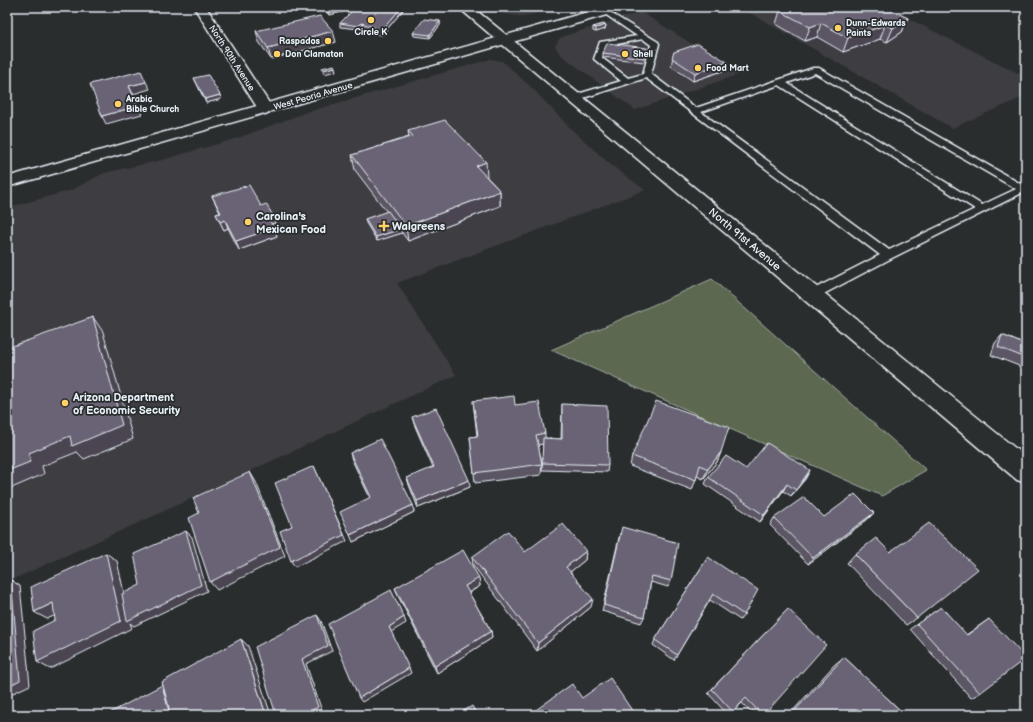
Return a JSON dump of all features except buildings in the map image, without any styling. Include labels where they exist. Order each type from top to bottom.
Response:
[{"type":"main road","name":"North 90th Avenue","points":[[200,7],[265,109]]},
{"type":"main road","name":"North 91st Avenue","points":[[464,7],[1026,472]]},
{"type":"main road","name":"West Peoria Avenue","points":[[7,182],[618,7]]},
{"type":"lane","points":[[604,11],[639,37],[655,44],[647,75]]},
{"type":"lane","points":[[630,50],[639,37]]},
{"type":"lane","points":[[626,81],[598,59],[602,44],[639,37]]},
{"type":"lane","points":[[695,111],[816,70],[1023,189],[812,295]]},
{"type":"lane","points":[[574,98],[647,75]]},
{"type":"lane","points":[[647,75],[888,256]]},
{"type":"lane","points":[[780,82],[982,209]]},
{"type":"shaded area","points":[[497,7],[552,7],[534,14],[520,16],[505,14]]},
{"type":"shaded area","points":[[740,7],[885,7],[1026,77],[1026,96],[952,128]]},
{"type":"shaded area","points":[[641,12],[740,74],[635,110],[560,54],[555,46],[560,38],[567,35]]},
{"type":"shaded area","points":[[491,59],[502,61],[507,65],[535,91],[570,128],[611,165],[645,190],[397,283],[456,375],[160,513],[7,582],[7,208],[72,190],[104,173],[162,160],[238,138],[307,112]]},
{"type":"green space","points":[[712,279],[926,470],[882,496],[551,350]]},
{"type":"place","name":"Circle K","points":[[371,20]]},
{"type":"place","name":"Dunn-Edwards Paints","points":[[838,28]]},
{"type":"place","name":"Raspados","points":[[328,41]]},
{"type":"place","name":"Don Clamaton","points":[[277,54]]},
{"type":"place","name":"Shell","points":[[625,54]]},
{"type":"place","name":"Food Mart","points":[[698,68]]},
{"type":"place","name":"Arabic Bible Church","points":[[118,104]]},
{"type":"place","name":"Carolina's Mexican Food","points":[[248,222]]},
{"type":"place","name":"Walgreens","points":[[384,226]]},
{"type":"place","name":"Arizona Department of Economic Security","points":[[65,403]]}]
